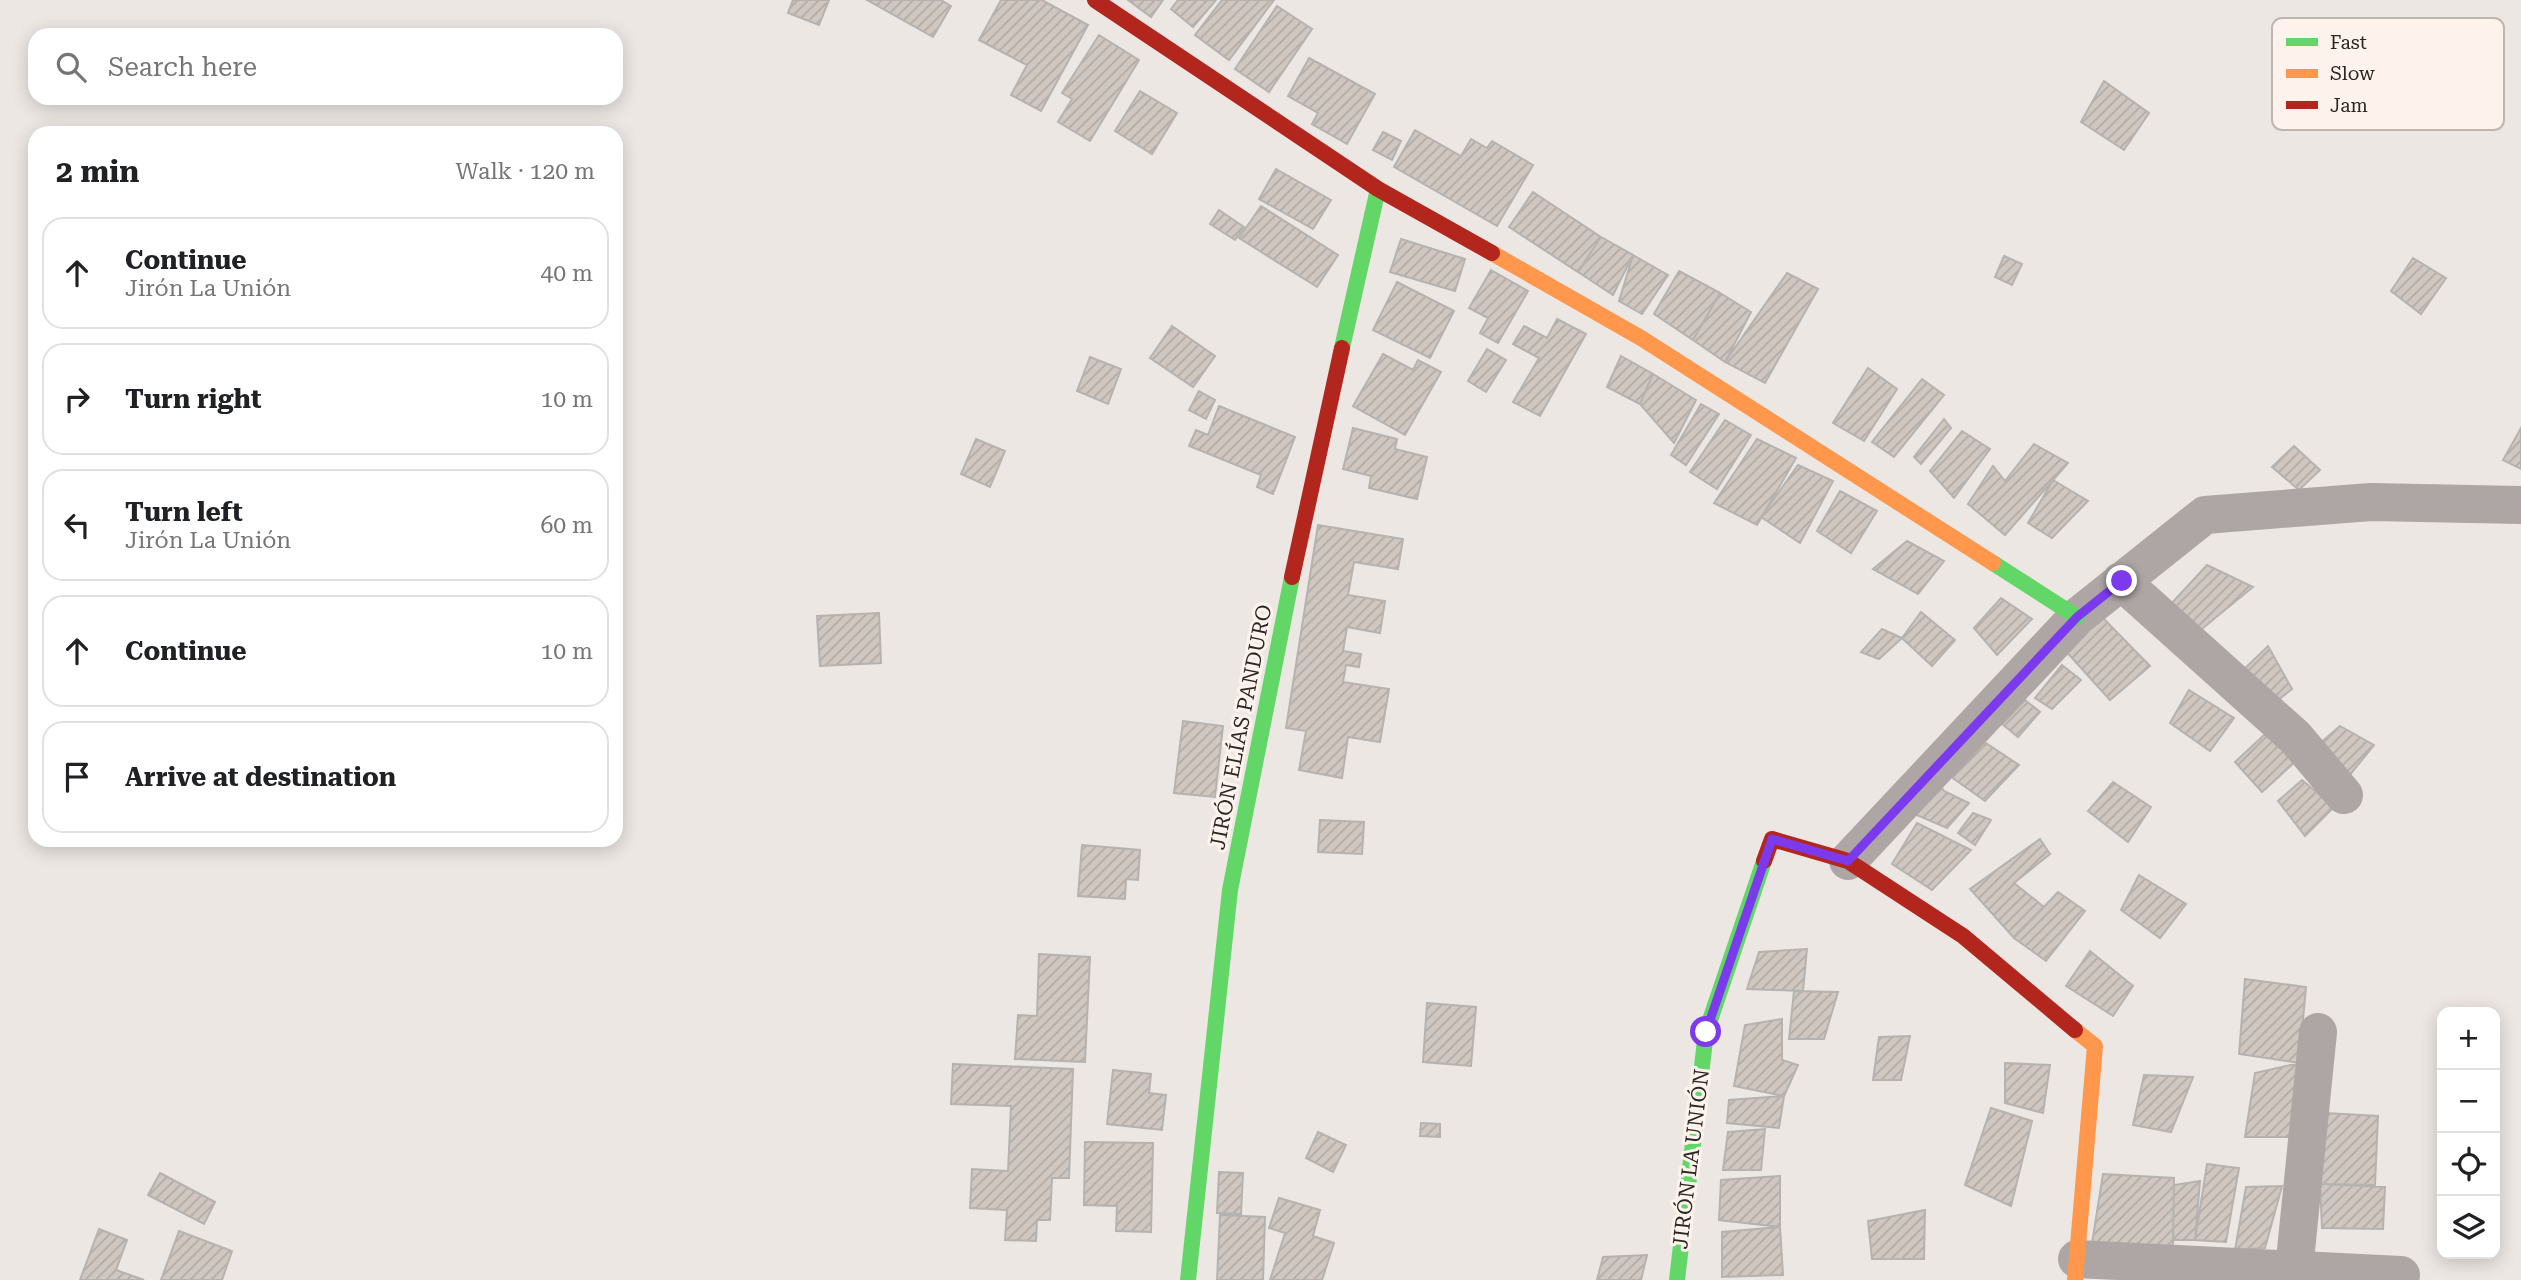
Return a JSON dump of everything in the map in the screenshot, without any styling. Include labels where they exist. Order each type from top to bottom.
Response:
[{"type":"street","points":[[1095,0],[1378,189],[1641,338],[2077,617]]},
{"type":"street","name":"JIRÓN ELÍAS PANDURO","points":[[1188,1280],[1230,890],[1309,492],[1378,189]]},
{"type":"street","points":[[2401,1275],[2294,1269],[2076,1270],[2095,1045],[1963,936],[1848,861],[2077,617],[2205,515],[2371,502],[2521,505]]},
{"type":"street","points":[[2122,581],[2295,737],[2344,795]]},
{"type":"street","name":"JIRÓN LA UNIÓN","points":[[1678,1280],[1706,1032],[1772,839],[1848,861]]},
{"type":"street","points":[[2294,1269],[2318,1032]]},
{"type":"building","points":[[793,0],[829,0],[819,25],[788,13]]},
{"type":"building","points":[[867,0],[941,0],[951,6],[933,37]]},
{"type":"building","points":[[1001,0],[1042,0],[1088,25],[1041,111],[1011,95],[1027,65],[979,40]]},
{"type":"building","points":[[1128,0],[1163,0],[1151,17]]},
{"type":"building","points":[[1178,0],[1216,0],[1193,27],[1171,9]]},
{"type":"building","points":[[1222,0],[1274,0],[1229,60],[1195,35]]},
{"type":"building","points":[[1277,6],[1312,29],[1269,92],[1235,69]]},
{"type":"building","points":[[1099,35],[1139,60],[1090,141],[1058,122],[1072,99],[1062,93]]},
{"type":"building","points":[[1309,58],[1375,94],[1347,144],[1312,124],[1318,113],[1288,96]]},
{"type":"building","points":[[2104,81],[2149,113],[2124,150],[2081,122]]},
{"type":"building","points":[[1140,91],[1177,113],[1152,154],[1115,131]]},
{"type":"building","points":[[1415,130],[1461,156],[1471,139],[1487,148],[1492,141],[1533,165],[1497,226],[1394,167]]},
{"type":"building","points":[[1383,132],[1401,141],[1392,160],[1373,150]]},
{"type":"building","points":[[1276,169],[1331,200],[1313,229],[1259,199]]},
{"type":"building","points":[[1533,192],[1601,237],[1578,272],[1509,227]]},
{"type":"building","points":[[1261,206],[1338,255],[1317,287],[1239,238]]},
{"type":"building","points":[[1219,210],[1244,227],[1235,240],[1210,224]]},
{"type":"building","points":[[1601,237],[1633,255],[1613,295],[1578,272]]},
{"type":"building","points":[[1401,239],[1465,259],[1455,291],[1390,272]]},
{"type":"building","points":[[1633,255],[1668,275],[1642,314],[1619,301]]},
{"type":"building","points":[[2004,256],[2022,264],[2012,285],[1995,277]]},
{"type":"building","points":[[2413,258],[2446,278],[2421,314],[2391,291]]},
{"type":"building","points":[[1491,270],[1528,291],[1498,343],[1480,333],[1488,318],[1469,308]]},
{"type":"building","points":[[1679,271],[1720,293],[1693,340],[1654,314]]},
{"type":"building","points":[[1787,273],[1818,289],[1765,383],[1725,362]]},
{"type":"building","points":[[1397,282],[1454,311],[1430,358],[1373,330]]},
{"type":"building","points":[[1720,293],[1751,312],[1725,362],[1693,340]]},
{"type":"building","points":[[1557,319],[1586,334],[1540,416],[1513,402],[1539,358],[1513,344],[1524,326],[1547,338]]},
{"type":"building","points":[[1172,326],[1215,356],[1193,387],[1150,358]]},
{"type":"building","points":[[1487,349],[1506,360],[1486,392],[1468,381]]},
{"type":"building","points":[[1383,354],[1413,370],[1418,360],[1441,372],[1405,435],[1353,406]]},
{"type":"building","points":[[1621,356],[1653,374],[1640,404],[1607,387]]},
{"type":"building","points":[[1090,357],[1121,369],[1108,404],[1077,391]]},
{"type":"building","points":[[1868,368],[1897,389],[1864,441],[1833,423]]},
{"type":"building","points":[[1653,374],[1696,400],[1674,443],[1640,404]]},
{"type":"building","points":[[1922,379],[1944,395],[1894,457],[1872,442]]},
{"type":"building","points":[[1199,391],[1215,400],[1206,419],[1189,410]]},
{"type":"building","points":[[1701,404],[1719,414],[1686,465],[1671,455]]},
{"type":"building","points":[[1219,406],[1295,437],[1273,494],[1257,487],[1261,475],[1189,446],[1196,430],[1208,435]]},
{"type":"building","points":[[1944,419],[1951,428],[1921,464],[1914,457]]},
{"type":"building","points":[[1725,420],[1751,435],[1717,489],[1690,472]]},
{"type":"building","points":[[1353,428],[1397,439],[1395,449],[1427,457],[1417,499],[1369,488],[1371,476],[1343,469]]},
{"type":"building","points":[[2521,428],[2521,469],[2503,460]]},
{"type":"building","points":[[1962,431],[1990,449],[1954,498],[1930,471]]},
{"type":"building","points":[[976,439],[1005,451],[990,487],[961,474]]},
{"type":"building","points":[[1757,439],[1796,458],[1757,525],[1714,503]]},
{"type":"building","points":[[2034,444],[2068,463],[2005,535],[1968,504],[1993,466],[2005,481]]},
{"type":"building","points":[[2294,446],[2320,470],[2299,490],[2272,467]]},
{"type":"building","points":[[1798,465],[1833,481],[1800,543],[1761,517]]},
{"type":"building","points":[[2053,480],[2088,501],[2052,538],[2028,523]]},
{"type":"building","points":[[1840,491],[1877,511],[1851,553],[1817,531]]},
{"type":"building","points":[[1318,525],[1403,539],[1398,569],[1354,562],[1348,595],[1385,601],[1380,633],[1347,627],[1343,651],[1361,654],[1359,667],[1346,665],[1343,682],[1389,689],[1380,742],[1348,737],[1342,778],[1299,770],[1306,731],[1286,728]]},
{"type":"building","points":[[1907,541],[1944,561],[1918,594],[1873,569]]},
{"type":"building","points":[[2207,565],[2253,587],[2197,633],[2170,605]]},
{"type":"building","points":[[2001,598],[2032,619],[1997,655],[1974,628]]},
{"type":"building","points":[[1921,612],[1955,640],[1932,666],[1902,638]]},
{"type":"building","points":[[879,613],[881,663],[820,666],[817,616]]},
{"type":"building","points":[[2102,617],[2150,666],[2110,700],[2063,648]]},
{"type":"building","points":[[1882,629],[1902,638],[1879,659],[1861,652]]},
{"type":"building","points":[[2268,646],[2292,689],[2273,704],[2241,672]]},
{"type":"building","points":[[2062,665],[2081,680],[2052,709],[2035,698]]},
{"type":"building","points":[[2189,690],[2234,718],[2210,751],[2170,723]]},
{"type":"building","points":[[2025,700],[2040,712],[2018,737],[2002,724]]},
{"type":"building","points":[[1183,721],[1223,726],[1215,797],[1174,793]]},
{"type":"building","points":[[2340,726],[2374,745],[2349,776],[2319,744]]},
{"type":"building","points":[[2265,734],[2295,762],[2262,792],[2235,762]]},
{"type":"building","points":[[1977,737],[2019,765],[1985,801],[1947,774]]},
{"type":"building","points":[[2302,780],[2334,807],[2305,836],[2278,801]]},
{"type":"building","points":[[2113,782],[2151,807],[2128,842],[2088,811]]},
{"type":"building","points":[[1939,784],[1944,791],[1969,803],[1947,828],[1912,813]]},
{"type":"building","points":[[1973,813],[1991,820],[1975,845],[1958,833]]},
{"type":"building","points":[[1320,820],[1364,822],[1362,854],[1318,852]]},
{"type":"building","points":[[1917,823],[1971,850],[1932,890],[1892,864]]},
{"type":"building","points":[[2040,839],[2050,854],[2014,883],[2044,907],[2014,938],[1970,889]]},
{"type":"building","points":[[1082,845],[1140,850],[1138,880],[1126,879],[1125,899],[1078,896]]},
{"type":"building","points":[[2139,875],[2186,904],[2160,938],[2121,910]]},
{"type":"building","points":[[2058,892],[2085,911],[2046,961],[2014,938]]},
{"type":"building","points":[[1807,949],[1803,991],[1747,989],[1759,952]]},
{"type":"building","points":[[2090,951],[2133,986],[2113,1016],[2066,986]]},
{"type":"building","points":[[1039,954],[1090,957],[1085,1062],[1015,1059],[1018,1015],[1037,1016]]},
{"type":"building","points":[[2245,979],[2306,987],[2299,1063],[2239,1054]]},
{"type":"building","points":[[1794,991],[1838,992],[1824,1039],[1789,1039]]},
{"type":"building","points":[[1427,1003],[1476,1007],[1471,1066],[1423,1062]]},
{"type":"building","points":[[1782,1019],[1782,1060],[1798,1065],[1784,1096],[1734,1086],[1745,1025]]},
{"type":"building","points":[[1910,1036],[1901,1080],[1873,1080],[1879,1037]]},
{"type":"building","points":[[2005,1063],[2050,1065],[2043,1113],[2005,1103]]},
{"type":"building","points":[[2299,1063],[2293,1137],[2245,1137],[2255,1073]]},
{"type":"building","points":[[953,1064],[1073,1069],[1069,1178],[1052,1178],[1050,1220],[1037,1220],[1036,1241],[1005,1240],[1007,1210],[970,1208],[972,1169],[1008,1171],[1011,1106],[951,1104]]},
{"type":"building","points":[[1113,1070],[1151,1074],[1149,1093],[1166,1095],[1162,1130],[1107,1124]]},
{"type":"building","points":[[2144,1075],[2193,1077],[2171,1132],[2133,1125]]},
{"type":"building","points":[[1784,1096],[1779,1128],[1727,1123],[1729,1100]]},
{"type":"building","points":[[1991,1108],[2032,1121],[2011,1206],[1965,1185]]},
{"type":"building","points":[[2326,1113],[2378,1116],[2375,1185],[2320,1184]]},
{"type":"building","points":[[1421,1123],[1440,1124],[1440,1137],[1420,1136]]},
{"type":"building","points":[[1765,1129],[1761,1170],[1723,1170],[1728,1132]]},
{"type":"building","points":[[1318,1132],[1346,1145],[1333,1172],[1306,1158]]},
{"type":"building","points":[[1085,1142],[1153,1143],[1151,1232],[1116,1231],[1117,1206],[1084,1205]]},
{"type":"building","points":[[2207,1164],[2239,1168],[2226,1242],[2195,1240]]},
{"type":"building","points":[[1219,1172],[1243,1173],[1241,1214],[1217,1213]]},
{"type":"building","points":[[160,1173],[215,1202],[204,1224],[148,1195]]},
{"type":"building","points":[[2103,1174],[2174,1178],[2173,1247],[2092,1243]]},
{"type":"building","points":[[1780,1176],[1780,1227],[1719,1220],[1721,1180]]},
{"type":"building","points":[[2200,1181],[2195,1240],[2173,1240],[2174,1185]]},
{"type":"building","points":[[2320,1184],[2385,1187],[2383,1229],[2322,1228]]},
{"type":"building","points":[[2282,1186],[2265,1248],[2235,1250],[2246,1187]]},
{"type":"building","points":[[1279,1198],[1320,1210],[1313,1236],[1334,1243],[1322,1280],[1270,1280],[1285,1233],[1269,1228]]},
{"type":"building","points":[[1925,1210],[1924,1259],[1872,1259],[1868,1221]]},
{"type":"building","points":[[1220,1215],[1265,1217],[1263,1280],[1217,1280]]},
{"type":"building","points":[[1780,1227],[1783,1275],[1722,1277],[1722,1232]]},
{"type":"building","points":[[99,1229],[127,1240],[116,1270],[144,1280],[80,1280]]},
{"type":"building","points":[[179,1231],[232,1251],[222,1280],[161,1280]]},
{"type":"building","points":[[1647,1255],[1641,1280],[1597,1280],[1603,1257]]},
{"type":"traffic: fast","points":[[1342,348],[1378,189]]},
{"type":"traffic: fast","points":[[1993,563],[2077,617]]},
{"type":"traffic: fast","points":[[1188,1280],[1230,890],[1292,577]]},
{"type":"traffic: fast","points":[[1677,1280],[1706,1032],[1764,861]]},
{"type":"traffic: slow","points":[[1492,253],[1641,338],[1993,563]]},
{"type":"traffic: slow","points":[[2075,1030],[2095,1046],[2075,1280]]},
{"type":"traffic: jam","points":[[1095,0],[1378,189],[1492,253]]},
{"type":"traffic: jam","points":[[1292,577],[1342,348]]},
{"type":"traffic: jam","points":[[1764,861],[1772,839],[1848,861],[1963,936],[2075,1030]]},
{"type":"route","points":[[1706,1032],[1772,839],[1848,861],[2077,617],[2122,581]]}]
